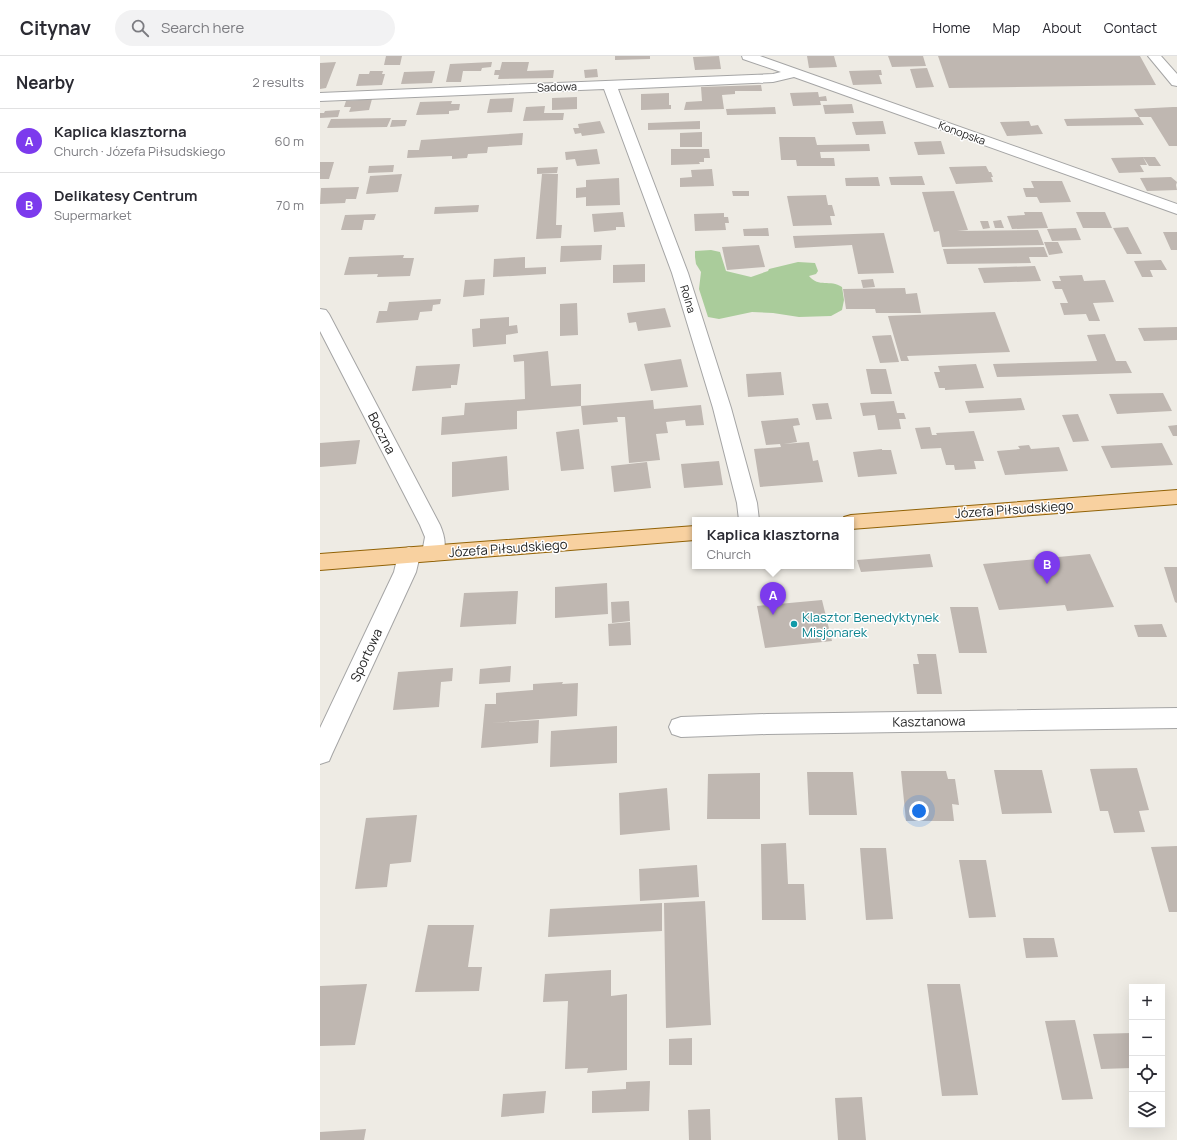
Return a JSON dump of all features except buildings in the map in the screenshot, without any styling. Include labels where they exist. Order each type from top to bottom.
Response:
[{"type":"main road","name":"Józefa Piłsudskiego","points":[[854,522],[1177,497]]},
{"type":"main road","name":"Józefa Piłsudskiego","points":[[320,562],[692,533]]},
{"type":"street","name":"Konopska","points":[[748,56],[1177,209]]},
{"type":"street","points":[[1154,56],[1177,82]]},
{"type":"street","name":"Sadowa","points":[[320,97],[773,78],[794,73]]},
{"type":"street","name":"Rolna","points":[[611,84],[611,91],[680,273],[722,408],[747,503],[749,517]]},
{"type":"street","name":"Boczna","points":[[320,314],[430,525],[435,537],[433,554]]},
{"type":"street","name":"Sportowa","points":[[320,754],[405,572],[409,555]]},
{"type":"street","name":"Kasztanowa","points":[[681,727],[767,724],[1177,718]]},
{"type":"green space","points":[[711,250],[720,252],[726,271],[751,277],[768,271],[769,269],[798,262],[815,263],[818,271],[816,274],[809,276],[817,282],[842,287],[844,300],[842,310],[831,316],[799,317],[773,313],[752,312],[719,319],[708,317],[699,289],[701,272],[696,264],[695,251]]},
{"type":"place","name":"Delikatesy Centrum","points":[[1047,584]]},
{"type":"place","name":"Kaplica klasztorna","points":[[773,615]]},
{"type":"place","name":"Klasztor Benedyktynek Misjonarek","points":[[794,624]]}]
